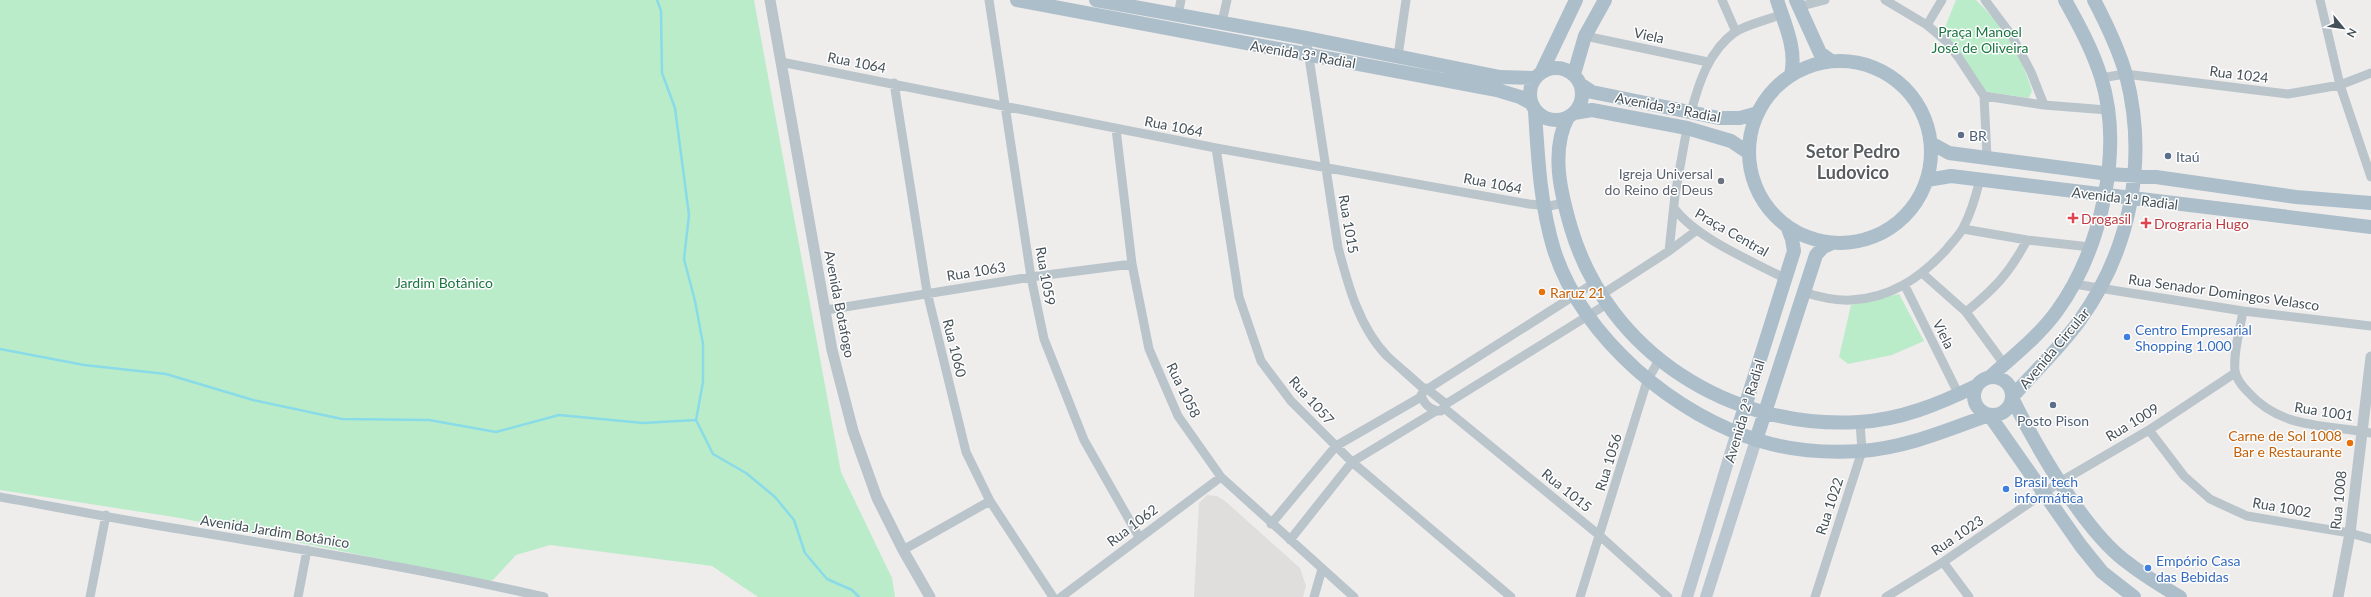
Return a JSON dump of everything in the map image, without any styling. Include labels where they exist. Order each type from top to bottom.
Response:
[{"type":"main road","points":[[1017,0],[1073,9],[1100,9],[1170,22],[1175,20],[1178,15]]},
{"type":"main road","name":"Avenida 3ª Radial","points":[[1096,0],[1306,38],[1500,77],[1538,75]]},
{"type":"main road","points":[[1576,0],[1530,90],[1533,107],[1542,206],[1554,251],[1575,293],[1607,340],[1648,381],[1694,410],[1756,440],[1794,448],[1823,451],[1862,451],[1912,443],[1990,415],[2002,413],[2011,404],[2011,388],[2005,381],[1990,377],[1984,378],[1976,386],[1958,395],[1908,413],[1860,422],[1805,421],[1764,413],[1745,407],[1707,390],[1659,360],[1628,331],[1604,300],[1594,283],[1576,243],[1564,203],[1559,170],[1559,146],[1561,133],[1570,115],[1582,100],[1577,79],[1585,36],[1605,0]]},
{"type":"main road","points":[[1777,0],[1793,49],[1794,61],[1791,74]]},
{"type":"main road","name":"Avenida Circular","points":[[1990,377],[2034,337],[2048,322],[2074,284],[2090,247],[2106,195],[2110,157],[2107,110],[2101,78],[2085,34],[2065,0]]},
{"type":"main road","name":"Avenida Circular","points":[[2012,398],[2080,320],[2100,289],[2118,249],[2132,199],[2135,175],[2135,138],[2126,74],[2094,0]]},
{"type":"main road","points":[[1797,4],[1820,52],[1831,61]]},
{"type":"main road","name":"Avenida 3ª Radial","points":[[1073,9],[1246,44],[1497,90],[1520,97],[1533,107]]},
{"type":"main road","points":[[1222,22],[1225,33],[1246,44]]},
{"type":"main road","points":[[1831,61],[1855,61],[1884,71],[1907,89],[1924,114],[1931,143],[1931,163],[1927,180],[1913,207],[1891,228],[1863,240],[1832,243],[1808,238],[1787,226],[1768,208],[1755,186],[1749,153],[1751,134],[1758,113],[1772,92],[1791,74],[1831,61]]},
{"type":"main road","points":[[1538,75],[1560,68],[1577,79]]},
{"type":"main road","name":"Avenida 3ª Radial","points":[[1577,79],[1592,92],[1719,118],[1740,118],[1758,113]]},
{"type":"main road","points":[[1533,107],[1551,120],[1570,115]]},
{"type":"main road","name":"Avenida 3ª Radial","points":[[1570,115],[1592,110],[1687,128],[1731,141],[1749,153]]},
{"type":"main road","name":"Avenida 1ª Radial","points":[[1931,143],[1949,153],[2109,174],[2135,175],[2296,197],[2370,201]]},
{"type":"main road","name":"Avenida 1ª Radial","points":[[1927,180],[1951,176],[2371,227]]},
{"type":"main road","name":"Avenida 2ª Radial","points":[[1687,597],[1794,251],[1792,239],[1787,226]]},
{"type":"main road","name":"Avenida 2ª Radial","points":[[1706,597],[1816,255],[1823,248],[1832,243]]},
{"type":"main road","points":[[1976,386],[1973,397],[1978,410],[1990,415],[2043,494],[2102,572],[2134,597]]},
{"type":"main road","points":[[2012,398],[2060,482],[2096,530],[2123,560],[2157,584],[2180,597]]},
{"type":"street","name":"Avenida Botafogo","points":[[770,0],[832,350],[853,431],[877,498],[902,550],[930,597]]},
{"type":"street","name":"Rua 1059","points":[[989,0],[1031,277],[1044,339],[1084,440],[1139,537]]},
{"type":"street","points":[[1178,15],[1181,0]]},
{"type":"street","points":[[1222,22],[1227,0]]},
{"type":"street","points":[[1398,56],[1406,0]]},
{"type":"street","points":[[1722,0],[1736,32]]},
{"type":"street","points":[[1797,4],[1825,0]]},
{"type":"street","points":[[1885,0],[1927,25],[1946,41],[1984,96],[1988,157]]},
{"type":"street","points":[[1927,25],[1942,0]]},
{"type":"street","points":[[1985,0],[2012,36],[2031,72],[2044,105]]},
{"type":"street","points":[[2320,0],[2340,85],[2371,177]]},
{"type":"street","points":[[1691,112],[1698,84],[1708,62],[1736,32],[1782,14]]},
{"type":"street","name":"Viela","points":[[1585,36],[1708,62]]},
{"type":"street","name":"Rua 1015","points":[[1306,38],[1307,54],[1338,247],[1355,303],[1370,332],[1387,355],[1425,391]]},
{"type":"street","name":"Rua 1064","points":[[781,62],[894,83],[1006,107],[1216,148],[1542,206],[1564,203]]},
{"type":"street","name":"Rua 1024","points":[[2101,78],[2126,74],[2288,94],[2340,85],[2371,73]]},
{"type":"street","name":"Rua 1060","points":[[894,83],[926,292],[966,452],[990,502],[1053,597]]},
{"type":"street","points":[[1984,96],[2044,105],[2107,110]]},
{"type":"street","points":[[1669,251],[1675,195],[1687,128]]},
{"type":"street","name":"Rua 1058","points":[[1116,129],[1132,264],[1149,349],[1178,416],[1221,477],[1271,524],[1354,597]]},
{"type":"street","name":"Rua 1057","points":[[1216,148],[1239,298],[1261,361],[1291,401],[1352,462],[1511,597]]},
{"type":"street","points":[[1803,292],[1836,299],[1852,300],[1888,293],[1904,286],[1922,273],[1962,229],[1974,202],[1980,180]]},
{"type":"street","name":"Praça Central","points":[[1674,208],[1682,219],[1697,230],[1786,279]]},
{"type":"street","points":[[1962,229],[2027,240],[2090,247]]},
{"type":"street","points":[[1290,540],[1352,462],[1442,408],[1589,315],[1604,300],[1697,230]]},
{"type":"street","name":"Viela","points":[[1966,312],[2001,282],[2013,266],[2027,240]]},
{"type":"street","name":"Rua 1063","points":[[826,310],[926,292],[1132,264]]},
{"type":"street","name":"Viela","points":[[1922,273],[1966,312],[2004,364]]},
{"type":"street","points":[[1271,524],[1336,446],[1425,391],[1575,293],[1594,283]]},
{"type":"street","name":"Rua Senador Domingos Velasco","points":[[2074,284],[2243,311],[2371,326]]},
{"type":"street","name":"Viela","points":[[1904,286],[1958,395]]},
{"type":"street","points":[[2235,373],[2235,358],[2243,311]]},
{"type":"street","name":"Rua 1008","points":[[2338,597],[2366,432],[2371,357]]},
{"type":"street","name":"Rua 1056","points":[[1580,597],[1648,381],[1659,360]]},
{"type":"street","name":"Rua 1009","points":[[2043,494],[2060,482],[2149,430],[2235,373]]},
{"type":"street","name":"Rua 1001","points":[[2235,373],[2256,401],[2278,416],[2293,422],[2366,432]]},
{"type":"street","points":[[1425,391],[1426,405],[1442,408]]},
{"type":"street","points":[[1425,391],[1442,408]]},
{"type":"street","name":"Rua 1015","points":[[1442,408],[1599,535],[1668,597]]},
{"type":"street","name":"Rua 1022","points":[[1815,597],[1862,451],[1860,422]]},
{"type":"street","name":"Rua 1002","points":[[2149,430],[2184,476],[2210,498],[2247,516],[2350,533],[2371,539]]},
{"type":"street","name":"Rua 1062","points":[[1061,597],[1221,477]]},
{"type":"street","name":"Rua 1023","points":[[1886,597],[1942,562],[2043,494]]},
{"type":"street","name":"Avenida Jardim Botânico","points":[[0,497],[307,550],[508,593],[544,597]]},
{"type":"street","points":[[902,550],[990,502]]},
{"type":"street","points":[[90,597],[106,515]]},
{"type":"street","points":[[298,597],[307,550]]},
{"type":"street","points":[[1942,562],[1969,597]]},
{"type":"street","points":[[1314,597],[1322,569]]},
{"type":"shaded area","points":[[1207,495],[1217,496],[1225,501],[1300,568],[1306,586],[1303,597],[1194,597],[1199,503]]},
{"type":"green space","name":"Jardim Botânico","points":[[0,0],[754,0],[841,472],[892,578],[895,597],[758,597],[712,566],[550,545],[516,555],[493,580],[488,581],[180,518],[0,490]]},
{"type":"green space","name":"Praça Manoel José de Oliveira","points":[[1956,0],[1976,0],[1995,20],[2017,53],[2023,66],[2032,91],[2029,98],[1983,90],[1968,64],[1947,35],[1945,27]]},
{"type":"green space","points":[[1899,294],[1924,341],[1892,355],[1848,364],[1839,357],[1851,305]]},
{"type":"waterway","points":[[657,0],[661,11],[662,73],[675,108],[689,215],[684,259],[695,301],[703,344],[703,382],[696,420],[713,454],[746,473],[775,497],[794,520],[805,553],[827,579],[852,590],[859,597]]},
{"type":"waterway","points":[[0,349],[84,365],[166,374],[253,400],[342,419],[429,420],[496,432],[559,415],[643,423],[696,420]]},
{"type":"place","name":"BR","points":[[1961,135]]},
{"type":"place","name":"Itaú","points":[[2168,156]]},
{"type":"place","name":"Igreja Universal do Reino de Deus","points":[[1721,181]]},
{"type":"place","name":"Drogasil","points":[[2073,218]]},
{"type":"place","name":"Drograria Hugo","points":[[2146,223]]},
{"type":"place","name":"Raruz 21","points":[[1542,292]]},
{"type":"place","name":"Centro Empresarial Shopping 1.000","points":[[2127,337]]},
{"type":"place","name":"Posto Pison","points":[[2053,405]]},
{"type":"place","name":"Carne de Sol 1008 Bar e Restaurante","points":[[2350,443]]},
{"type":"place","name":"Brasil tech informática","points":[[2006,489]]},
{"type":"place","name":"Empório Casa das Bebidas","points":[[2148,568]]},
{"type":"district","name":"Setor Pedro Ludovico","points":[[1853,161]]}]
